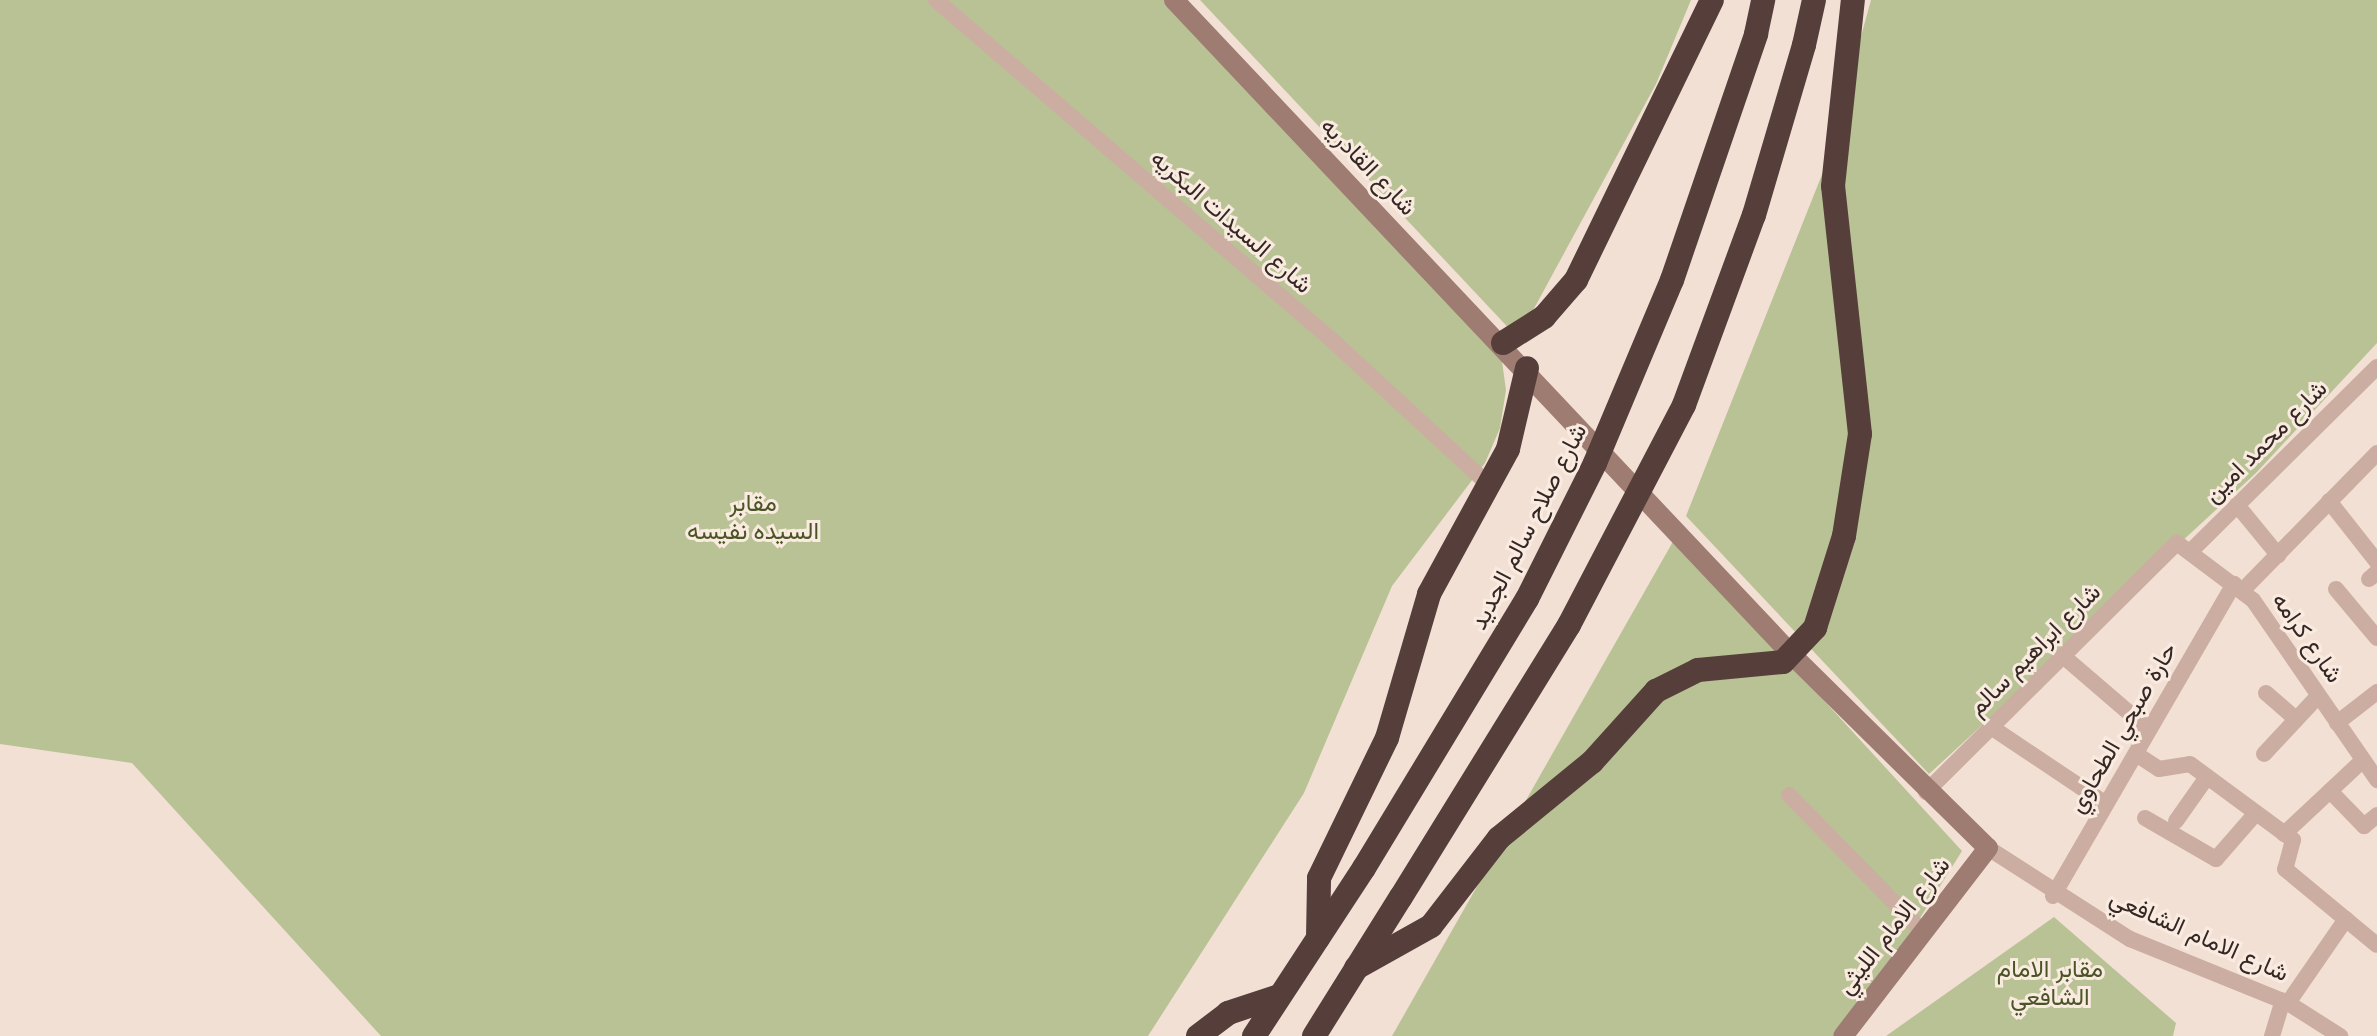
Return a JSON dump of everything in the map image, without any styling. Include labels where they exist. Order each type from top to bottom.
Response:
[{"type":"highway","points":[[1503,343],[1544,317],[1576,280],[1712,0]]},
{"type":"highway","name":"شارع صلاح سالم الجديد","points":[[1254,1036],[1364,868],[1527,599],[1595,463],[1672,280],[1756,34],[1763,0]]},
{"type":"highway","points":[[1318,1033],[1569,625],[1684,405],[1754,215],[1804,45],[1814,0]]},
{"type":"highway","points":[[1356,968],[1431,926],[1499,838],[1592,762],[1669,682],[1698,670],[1794,657],[1815,628],[1836,567],[1860,434],[1857,354],[1833,186],[1853,0]]},
{"type":"highway","points":[[1318,938],[1316,893],[1325,863],[1387,738],[1429,594],[1490,486],[1515,429],[1527,368]]},
{"type":"highway","points":[[1198,1036],[1228,1013],[1279,996]]},
{"type":"street","name":"شارع السيدات البكريه","points":[[936,0],[1333,341],[1490,486]]},
{"type":"street","name":"شارع القادريه","points":[[1174,0],[1527,368],[1794,657]]},
{"type":"street","name":"شارع محمد امين","points":[[2183,547],[2237,505],[2377,367]]},
{"type":"street","name":"حارة صبحي الطحاوي","points":[[2053,896],[2149,730],[2238,588],[2278,555],[2377,453]]},
{"type":"street","points":[[2329,501],[2377,562]]},
{"type":"street","points":[[2237,505],[2278,555]]},
{"type":"street","name":"شارع كرامه","points":[[2183,547],[2238,588],[2377,780]]},
{"type":"street","name":"شارع ابراهيم سالم","points":[[1926,792],[2063,656],[2183,547]]},
{"type":"street","points":[[2336,589],[2377,638]]},
{"type":"street","points":[[2063,656],[2149,730]]},
{"type":"street","name":"شارع الامام الشافعي","points":[[1794,657],[1926,792],[1988,848],[2053,896],[2130,939],[2285,1002],[2340,1036]]},
{"type":"street","points":[[2337,723],[2377,692]]},
{"type":"street","points":[[2266,693],[2296,719]]},
{"type":"street","points":[[2264,754],[2318,696]]},
{"type":"street","points":[[1991,727],[2106,804]]},
{"type":"street","points":[[2136,754],[2159,769],[2185,762],[2284,834],[2294,842],[2285,869],[2376,944]]},
{"type":"street","points":[[2284,834],[2363,760]]},
{"type":"street","points":[[2176,821],[2207,777]]},
{"type":"street","points":[[2330,791],[2364,826],[2377,815]]},
{"type":"street","points":[[1789,795],[1921,930]]},
{"type":"street","points":[[2145,818],[2216,859],[2256,813]]},
{"type":"street","name":"شارع الامام الليثي","points":[[1843,1036],[1921,930],[1988,848]]},
{"type":"street","points":[[2272,1036],[2285,1002],[2346,919]]},
{"type":"green space","name":"مقابر السيده نفيسه","points":[[0,0],[1165,0],[1501,354],[1506,390],[1500,428],[1485,463],[1392,586],[1304,793],[1148,1036],[381,1036],[132,763],[0,744]]},
{"type":"green space","points":[[1200,0],[1691,0],[1656,84],[1518,338]]},
{"type":"green space","points":[[1871,0],[2377,0],[2377,343],[2256,473],[1929,774],[1686,516],[1825,167]]},
{"type":"green space","points":[[1675,538],[1962,851],[1846,1036],[1392,1036]]},
{"type":"green space","name":"مقابر الامام الشافعي","points":[[2054,917],[2176,1023],[2173,1036],[1886,1036]]}]
